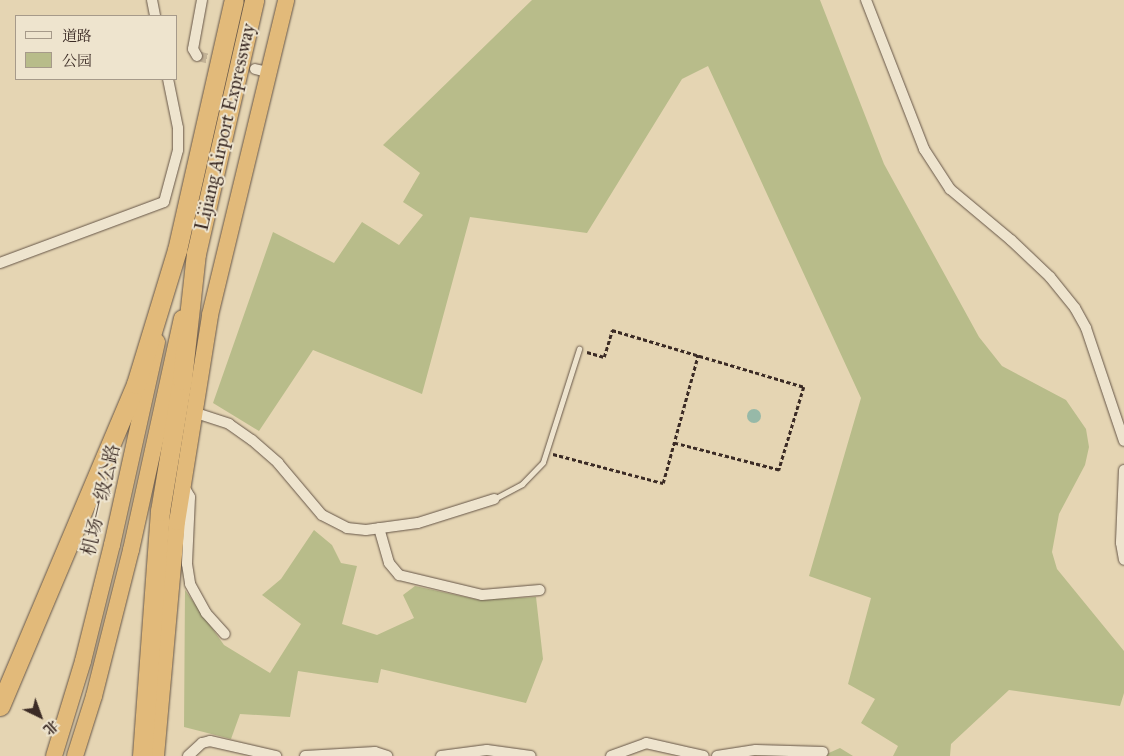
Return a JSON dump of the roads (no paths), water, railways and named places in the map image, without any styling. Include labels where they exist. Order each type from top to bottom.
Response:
[{"type":"highway","name":"Lijiang Airport Expressway","points":[[0,706],[136,384],[177,250],[234,0]]},
{"type":"highway","name":"Lijiang Airport Expressway","points":[[142,756],[160,511],[182,380],[196,254],[254,0]]},
{"type":"highway","points":[[156,756],[183,485],[193,412],[216,280],[261,70],[286,0]]},
{"type":"highway","name":"机场一级公路","points":[[54,756],[83,661],[112,545],[177,250]]},
{"type":"highway","points":[[75,756],[94,696],[131,550],[196,254]]},
{"type":"street","points":[[152,0],[155,15]]},
{"type":"street","points":[[197,56],[193,49],[202,0]]},
{"type":"street","points":[[866,0],[924,149],[950,189],[1030,258],[1075,308],[1086,328],[1124,441]]},
{"type":"street","points":[[0,262],[164,202],[178,150],[178,128],[168,80]]},
{"type":"street","points":[[193,412],[229,424],[252,440],[278,463],[330,520],[356,530],[418,523],[494,499]]},
{"type":"street","points":[[1124,470],[1121,543],[1124,560]]},
{"type":"street","points":[[183,485],[190,496],[187,564],[190,584],[206,613],[225,634]]},
{"type":"street","points":[[379,528],[389,563],[403,577],[482,595],[540,590]]},
{"type":"street","points":[[188,756],[202,743],[210,741],[276,756]]},
{"type":"street","points":[[611,756],[646,743],[704,756]]},
{"type":"street","points":[[442,756],[487,750],[531,756]]},
{"type":"street","points":[[717,756],[756,750],[823,752]]},
{"type":"street","points":[[305,756],[375,752],[387,756]]},
{"type":"lane","points":[[494,499],[530,478],[548,453],[579,350]]},
{"type":"tunnel","points":[[197,56],[223,62]]}]
